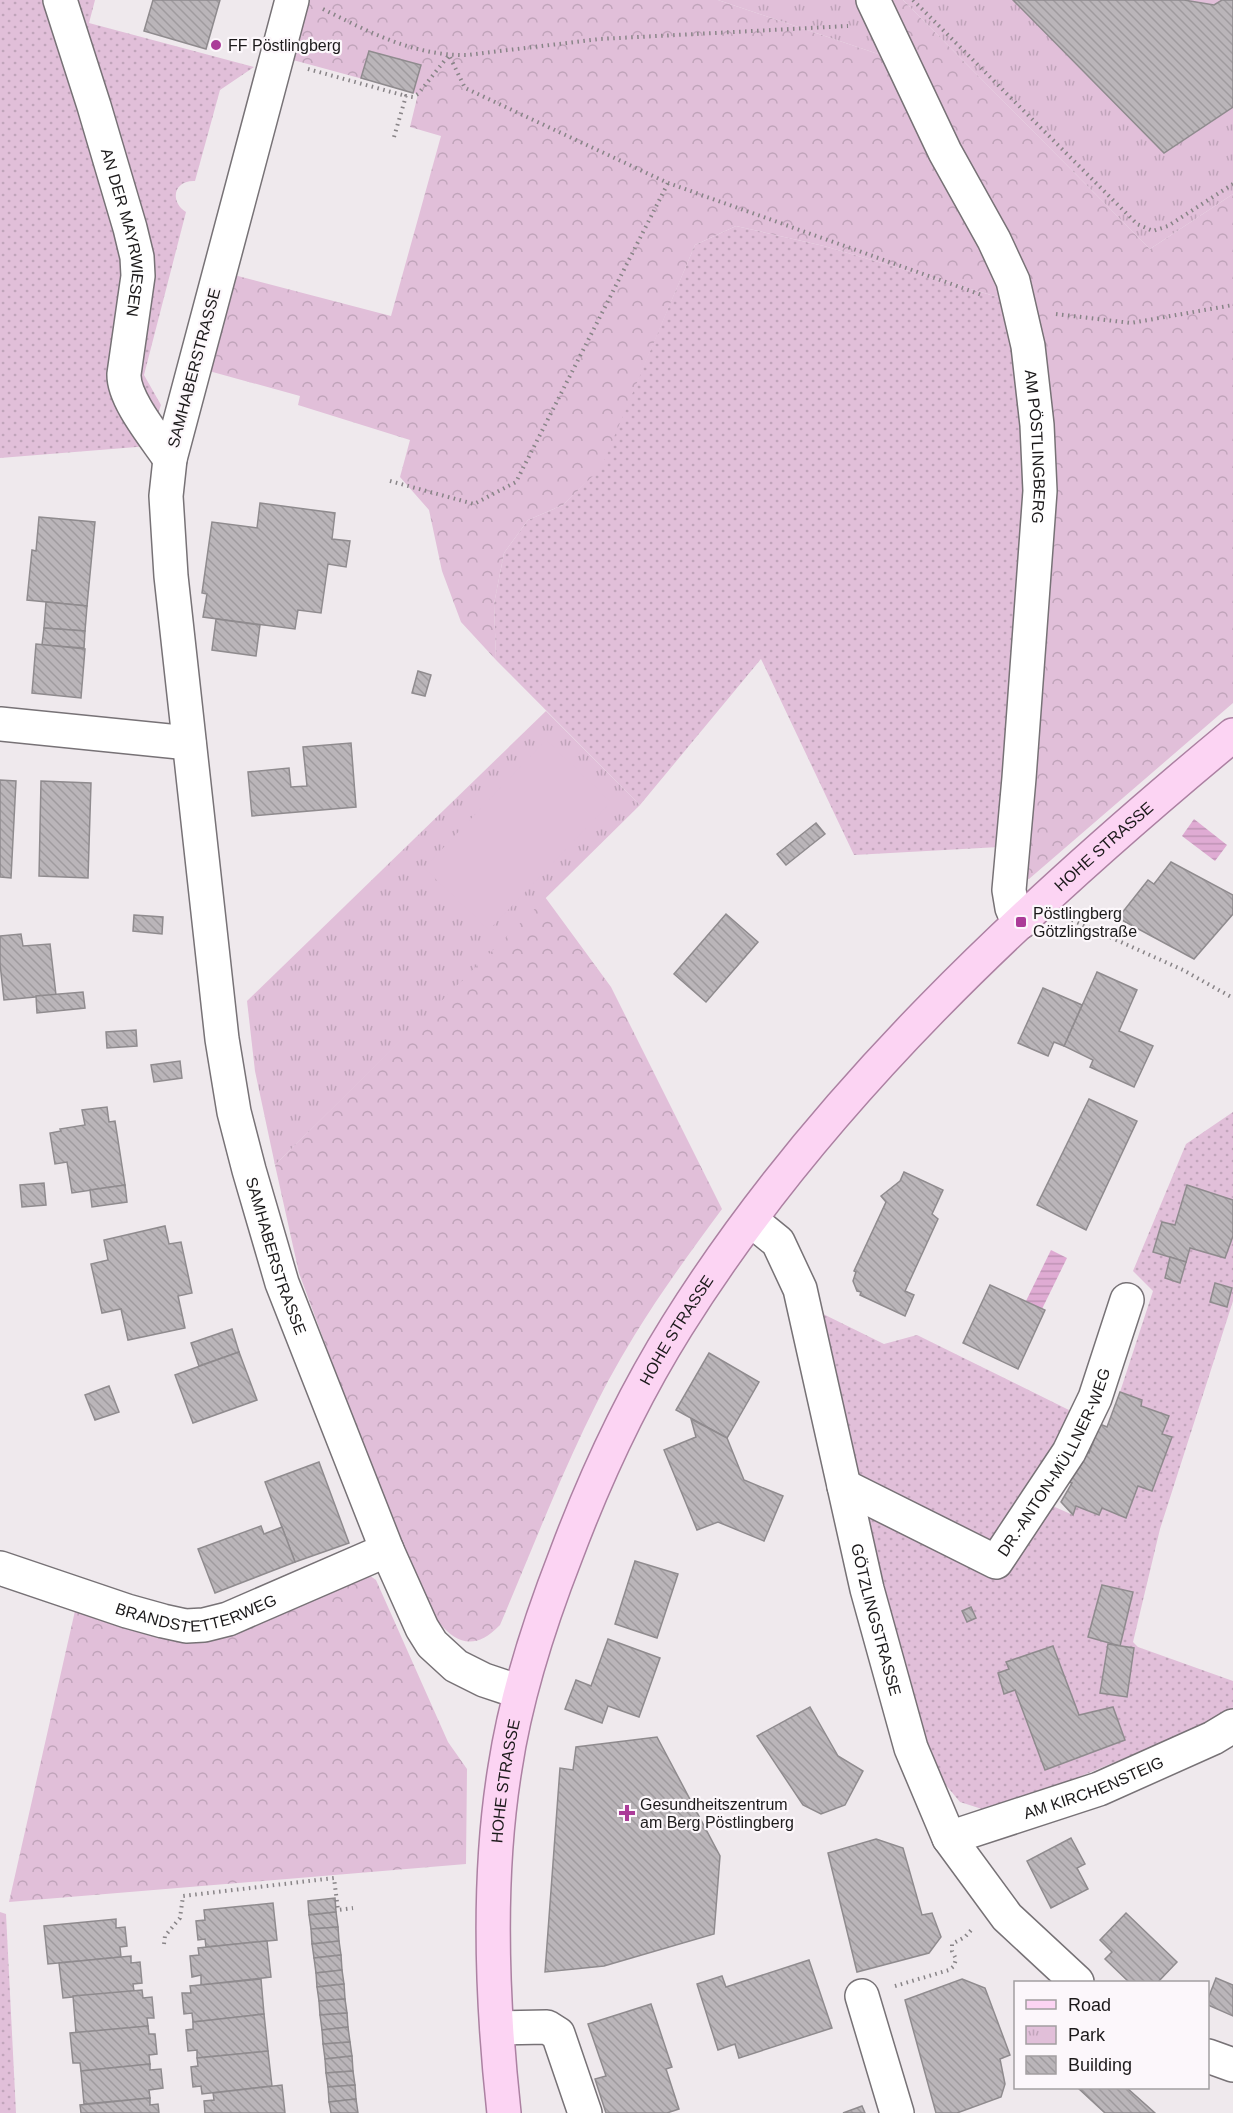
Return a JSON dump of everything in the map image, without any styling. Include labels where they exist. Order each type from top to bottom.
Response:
[{"type":"main road","name":"HOHE STRASSE","points":[[504,2113],[497,2028],[494,1932],[497,1840],[505,1767],[520,1692],[561,1568],[590,1494],[649,1374],[711,1274],[751,1220],[811,1144],[913,1029],[1098,850],[1233,735]]},
{"type":"street","name":"AN DER MAYRWIESEN","points":[[60,0],[94,106],[137,257],[138,276],[124,374],[125,383],[133,402],[170,459]]},
{"type":"street","name":"SAMHABERSTRASSE","points":[[304,2],[276,60],[170,459],[166,496],[189,744],[221,1028],[234,1112],[255,1197],[282,1283],[387,1550],[422,1628],[444,1657],[469,1674],[520,1692]]},
{"type":"street","name":"AM PÖSTLINGBERG","points":[[879,12],[945,152],[1013,280],[1028,346],[1040,475],[1040,508],[1009,890],[1012,908],[1021,922]]},
{"type":"street","points":[[0,724],[189,744]]},
{"type":"street","name":"GÖTZLINGSTRASSE","points":[[751,1220],[778,1242],[800,1289],[867,1589],[911,1748],[949,1838],[1007,1917],[1075,1981]]},
{"type":"street","name":"DR.-ANTON-MÜLLNER-WEG","points":[[844,1486],[996,1562],[1069,1452],[1095,1398],[1128,1300]]},
{"type":"street","name":"BRANDSTETTERWEG","points":[[0,1568],[154,1619],[186,1626],[204,1625],[228,1619],[387,1550]]},
{"type":"street","name":"AM KIRCHENSTEIG","points":[[949,1838],[1100,1789],[1213,1738],[1233,1726]]},
{"type":"street","points":[[862,1996],[897,2113]]},
{"type":"street","points":[[497,2028],[547,2027],[558,2034],[585,2113]]},
{"type":"street","points":[[1209,2056],[1233,2065]]},
{"type":"path","points":[[913,0],[1137,224],[1153,231],[1168,226],[1233,184]]},
{"type":"path","points":[[304,2],[385,39],[419,50],[449,55],[879,12]]},
{"type":"path","points":[[276,60],[413,97],[418,94],[449,55]]},
{"type":"path","points":[[449,55],[465,88],[668,183],[1021,309],[1131,323],[1233,305]]},
{"type":"path","points":[[394,137],[406,96]]},
{"type":"path","points":[[390,481],[474,504],[516,482],[668,183]]},
{"type":"path","points":[[1064,916],[1184,970],[1233,998]]},
{"type":"path","points":[[164,1944],[165,1936],[180,1918],[183,1896],[334,1878],[338,1910],[353,1908]]},
{"type":"path","points":[[862,1996],[950,1970],[956,1959],[952,1951],[952,1944],[965,1937],[973,1927],[975,1920]]},
{"type":"green space","points":[[0,0],[53,0],[125,234],[124,304],[149,446],[0,458]]},
{"type":"green space","points":[[69,0],[95,0],[89,23],[254,67],[220,90],[195,181],[182,184],[176,192],[177,202],[186,212],[144,375],[161,405],[156,419],[139,390],[145,287]]},
{"type":"green space","points":[[306,0],[718,0],[890,58],[1008,300],[824,246],[736,226],[695,245],[601,468],[563,505],[528,520],[504,553],[494,604],[496,660],[461,622],[442,571],[429,510],[400,477],[410,440],[298,405],[300,396],[209,371],[234,275],[391,316],[441,136],[410,127],[418,94],[293,60]]},
{"type":"green space","points":[[718,0],[861,0],[890,58]]},
{"type":"green space","points":[[883,0],[903,0],[1150,249],[1233,194],[1233,703],[1029,879],[1023,879],[1044,396]]},
{"type":"green space","points":[[903,0],[1233,0],[1233,194],[1150,249]]},
{"type":"green space","points":[[736,226],[824,246],[1008,300],[1031,486],[999,847],[854,855],[761,659],[640,805],[496,660],[494,604],[504,553],[528,520],[563,505],[600,468],[695,245]]},
{"type":"green space","points":[[546,711],[640,805],[275,1165],[255,1071],[247,1001]]},
{"type":"green space","points":[[546,740],[611,802],[489,930],[424,868]]},
{"type":"green space","points":[[545,897],[611,987],[722,1209],[655,1304],[614,1370],[578,1441],[500,1625],[486,1637],[474,1641],[462,1640],[442,1626],[416,1590],[299,1273],[275,1165]]},
{"type":"green space","points":[[1233,1112],[1233,1301],[1160,1529],[1133,1642],[1138,1647],[1233,1681],[1233,1713],[1067,1782],[982,1809],[960,1802],[940,1778],[911,1694],[817,1311],[884,1344],[917,1335],[1075,1413],[1048,1504],[1073,1515],[1076,1506],[1099,1514],[1102,1508],[1138,1486],[1152,1491],[1172,1437],[1162,1434],[1168,1416],[1141,1406],[1142,1400],[1120,1392],[1153,1291],[1133,1271],[1186,1144]]},
{"type":"green space","points":[[366,1573],[376,1580],[448,1742],[467,1769],[466,1864],[9,1902],[77,1602],[154,1628]]},
{"type":"green space","points":[[0,1912],[6,1914],[16,2113],[0,2113]]},
{"type":"shaded area","points":[[1194,819],[1227,845],[1215,861],[1182,836]]},
{"type":"shaded area","points":[[1051,1250],[1067,1258],[1042,1309],[1026,1301]]},
{"type":"building","points":[[153,0],[220,0],[206,49],[144,31]]},
{"type":"building","points":[[1013,0],[1184,0],[1214,5],[1222,0],[1233,0],[1233,107],[1164,153]]},
{"type":"building","points":[[369,51],[421,65],[413,93],[361,78]]},
{"type":"building","points":[[260,503],[335,513],[332,539],[350,541],[346,567],[328,564],[321,613],[298,610],[295,629],[203,617],[207,594],[202,593],[212,522],[257,528]]},
{"type":"building","points":[[39,517],[95,522],[87,606],[27,600],[32,550],[36,551]]},
{"type":"building","points":[[46,602],[87,606],[85,631],[44,628]]},
{"type":"building","points":[[216,619],[260,625],[256,656],[212,650]]},
{"type":"building","points":[[44,628],[85,631],[84,648],[42,645]]},
{"type":"building","points":[[36,644],[85,649],[81,698],[32,693]]},
{"type":"building","points":[[418,671],[431,675],[425,696],[412,693]]},
{"type":"building","points":[[351,743],[356,807],[252,816],[248,772],[289,768],[291,787],[307,786],[303,747]]},
{"type":"building","points":[[0,780],[16,781],[11,878],[0,877]]},
{"type":"building","points":[[41,781],[91,783],[88,878],[39,876]]},
{"type":"building","points":[[816,823],[825,834],[786,865],[777,854]]},
{"type":"building","points":[[1171,862],[1233,895],[1233,914],[1194,959],[1118,918],[1148,880],[1154,884]]},
{"type":"building","points":[[726,914],[758,942],[706,1002],[674,974]]},
{"type":"building","points":[[134,915],[163,917],[162,934],[133,931]]},
{"type":"building","points":[[21,934],[23,946],[50,944],[56,995],[4,1000],[0,936]]},
{"type":"building","points":[[1097,972],[1137,990],[1119,1031],[1153,1046],[1134,1087],[1090,1067],[1093,1060],[1064,1046]]},
{"type":"building","points":[[1043,988],[1082,1005],[1064,1046],[1054,1042],[1048,1056],[1018,1043]]},
{"type":"building","points":[[83,992],[85,1008],[37,1013],[36,996]]},
{"type":"building","points":[[136,1030],[137,1046],[107,1048],[106,1032]]},
{"type":"building","points":[[180,1061],[182,1078],[154,1082],[151,1065]]},
{"type":"building","points":[[1089,1099],[1137,1121],[1086,1230],[1037,1205]]},
{"type":"building","points":[[107,1107],[109,1122],[115,1121],[125,1185],[72,1193],[67,1162],[55,1164],[50,1133],[85,1125],[82,1110]]},
{"type":"building","points":[[904,1172],[943,1190],[932,1214],[938,1219],[905,1291],[914,1295],[905,1316],[860,1295],[861,1292],[857,1291],[853,1281],[856,1272],[854,1271],[886,1202],[881,1196],[900,1181]]},
{"type":"building","points":[[44,1183],[46,1205],[22,1207],[20,1185]]},
{"type":"building","points":[[125,1185],[127,1202],[92,1207],[90,1190]]},
{"type":"building","points":[[1187,1185],[1233,1200],[1233,1236],[1225,1258],[1190,1248],[1186,1262],[1153,1252],[1162,1222],[1175,1225]]},
{"type":"building","points":[[165,1226],[169,1244],[181,1242],[192,1293],[178,1296],[185,1328],[128,1340],[121,1309],[102,1313],[91,1264],[108,1260],[104,1240]]},
{"type":"building","points":[[1170,1257],[1186,1262],[1180,1283],[1165,1278]]},
{"type":"building","points":[[1215,1283],[1232,1288],[1227,1307],[1210,1302]]},
{"type":"building","points":[[990,1285],[1045,1310],[1018,1369],[963,1343]]},
{"type":"building","points":[[232,1329],[239,1352],[199,1366],[191,1343]]},
{"type":"building","points":[[239,1352],[257,1400],[193,1423],[175,1375]]},
{"type":"building","points":[[709,1353],[759,1382],[727,1438],[676,1410]]},
{"type":"building","points":[[109,1386],[119,1412],[95,1420],[85,1395]]},
{"type":"building","points":[[1120,1392],[1142,1400],[1141,1406],[1169,1416],[1162,1434],[1172,1437],[1152,1491],[1138,1486],[1126,1518],[1102,1508],[1099,1515],[1076,1506],[1073,1515],[1061,1502],[1072,1483],[1063,1480],[1081,1450],[1089,1453],[1100,1424],[1107,1427]]},
{"type":"building","points":[[691,1419],[727,1438],[744,1480],[783,1496],[764,1541],[718,1522],[697,1530],[664,1450],[696,1437]]},
{"type":"building","points":[[319,1462],[349,1543],[295,1562],[265,1482]]},
{"type":"building","points":[[261,1526],[264,1534],[282,1527],[295,1562],[215,1593],[198,1549]]},
{"type":"building","points":[[635,1561],[678,1574],[657,1638],[615,1624]]},
{"type":"building","points":[[1102,1585],[1133,1592],[1120,1646],[1088,1637]]},
{"type":"building","points":[[971,1607],[976,1618],[967,1622],[962,1611]]},
{"type":"building","points":[[608,1639],[660,1658],[639,1717],[608,1706],[602,1723],[565,1709],[576,1680],[591,1686]]},
{"type":"building","points":[[1108,1644],[1134,1648],[1127,1697],[1100,1693]]},
{"type":"building","points":[[1053,1646],[1079,1715],[1113,1707],[1125,1740],[1045,1770],[1015,1690],[1004,1694],[998,1673],[1009,1669],[1006,1662]]},
{"type":"building","points":[[810,1707],[838,1756],[863,1771],[845,1805],[821,1814],[803,1805],[757,1736]]},
{"type":"building","name":"Gesundheitszentrum am Berg Pöstlingberg","points":[[657,1737],[720,1856],[714,1934],[604,1966],[545,1972],[560,1768],[573,1770],[576,1747]]},
{"type":"building","points":[[1071,1838],[1085,1864],[1077,1868],[1088,1889],[1051,1908],[1027,1861]]},
{"type":"building","points":[[876,1839],[903,1848],[922,1915],[932,1913],[941,1937],[929,1953],[857,1972],[828,1853]]},
{"type":"building","points":[[335,1898],[336,1912],[309,1915],[308,1901]]},
{"type":"building","points":[[273,1903],[277,1940],[206,1947],[205,1939],[198,1940],[196,1921],[205,1920],[204,1910]]},
{"type":"building","points":[[336,1912],[338,1927],[311,1929],[309,1915]]},
{"type":"building","points":[[1126,1913],[1177,1962],[1159,1981],[1128,1981],[1105,1959],[1112,1952],[1100,1940]]},
{"type":"building","points":[[116,1919],[116,1928],[125,1927],[127,1946],[120,1947],[121,1957],[48,1964],[44,1926]]},
{"type":"building","points":[[338,1927],[339,1941],[312,1944],[311,1929]]},
{"type":"building","points":[[267,1941],[271,1977],[201,1985],[201,1975],[192,1977],[190,1956],[199,1955],[198,1948]]},
{"type":"building","points":[[339,1941],[341,1955],[314,1958],[312,1944]]},
{"type":"building","points":[[341,1955],[342,1970],[316,1973],[314,1958]]},
{"type":"building","points":[[131,1956],[131,1963],[140,1962],[142,1983],[133,1984],[134,1991],[63,1998],[59,1963]]},
{"type":"building","points":[[809,1960],[832,2028],[739,2058],[735,2044],[718,2050],[697,1984],[722,1976],[726,1987]]},
{"type":"building","points":[[342,1970],[344,1984],[317,1987],[316,1973]]},
{"type":"building","points":[[1216,1978],[1233,1985],[1233,2016],[1209,2005],[1209,1996]]},
{"type":"building","points":[[261,1979],[264,2014],[193,2022],[192,2013],[184,2014],[182,1993],[191,1993],[190,1986]]},
{"type":"building","points":[[962,1979],[985,1988],[1010,2055],[1000,2059],[1005,2084],[1001,2097],[957,2113],[936,2113],[905,2000]]},
{"type":"building","points":[[344,1984],[345,1999],[319,2001],[317,1987]]},
{"type":"building","points":[[142,1990],[143,1998],[152,1997],[154,2018],[147,2018],[148,2026],[76,2033],[73,1996]]},
{"type":"building","points":[[345,1999],[347,2013],[320,2015],[319,2001]]},
{"type":"building","points":[[651,2004],[672,2067],[666,2069],[679,2109],[667,2113],[606,2113],[595,2079],[606,2076],[588,2024]]},
{"type":"building","points":[[347,2013],[348,2027],[322,2030],[320,2015]]},
{"type":"building","points":[[264,2014],[268,2051],[197,2058],[197,2050],[188,2051],[186,2030],[193,2029],[193,2022]]},
{"type":"building","points":[[148,2026],[149,2034],[155,2034],[157,2054],[149,2055],[150,2064],[81,2071],[80,2063],[73,2063],[70,2033]]},
{"type":"building","points":[[348,2027],[350,2042],[323,2044],[322,2030]]},
{"type":"building","points":[[350,2042],[352,2056],[325,2059],[323,2044]]},
{"type":"building","points":[[268,2051],[272,2086],[202,2094],[201,2086],[193,2087],[191,2067],[198,2066],[197,2058]]},
{"type":"building","points":[[352,2056],[353,2071],[326,2073],[325,2059]]},
{"type":"building","points":[[150,2064],[150,2070],[161,2069],[163,2088],[149,2090],[150,2098],[84,2104],[81,2071]]},
{"type":"building","points":[[353,2071],[355,2085],[328,2087],[326,2073]]},
{"type":"building","points":[[282,2085],[285,2113],[205,2113],[204,2101],[214,2100],[213,2093]]},
{"type":"building","points":[[355,2085],[356,2099],[329,2102],[328,2087]]},
{"type":"building","points":[[1079,2089],[1128,2089],[1155,2113],[1105,2113]]},
{"type":"building","points":[[150,2098],[150,2105],[158,2104],[159,2113],[81,2113],[80,2105]]},
{"type":"building","points":[[356,2099],[358,2113],[331,2113],[329,2102]]},
{"type":"building","points":[[862,2106],[865,2113],[843,2113]]},
{"type":"place","name":"FF Pöstlingberg","points":[[216,45]]},
{"type":"place","name":"Pöstlingberg Götzlingstraße","points":[[1021,922]]},
{"type":"place","name":"Gesundheitszentrum am Berg Pöstlingberg","points":[[627,1813]]}]
